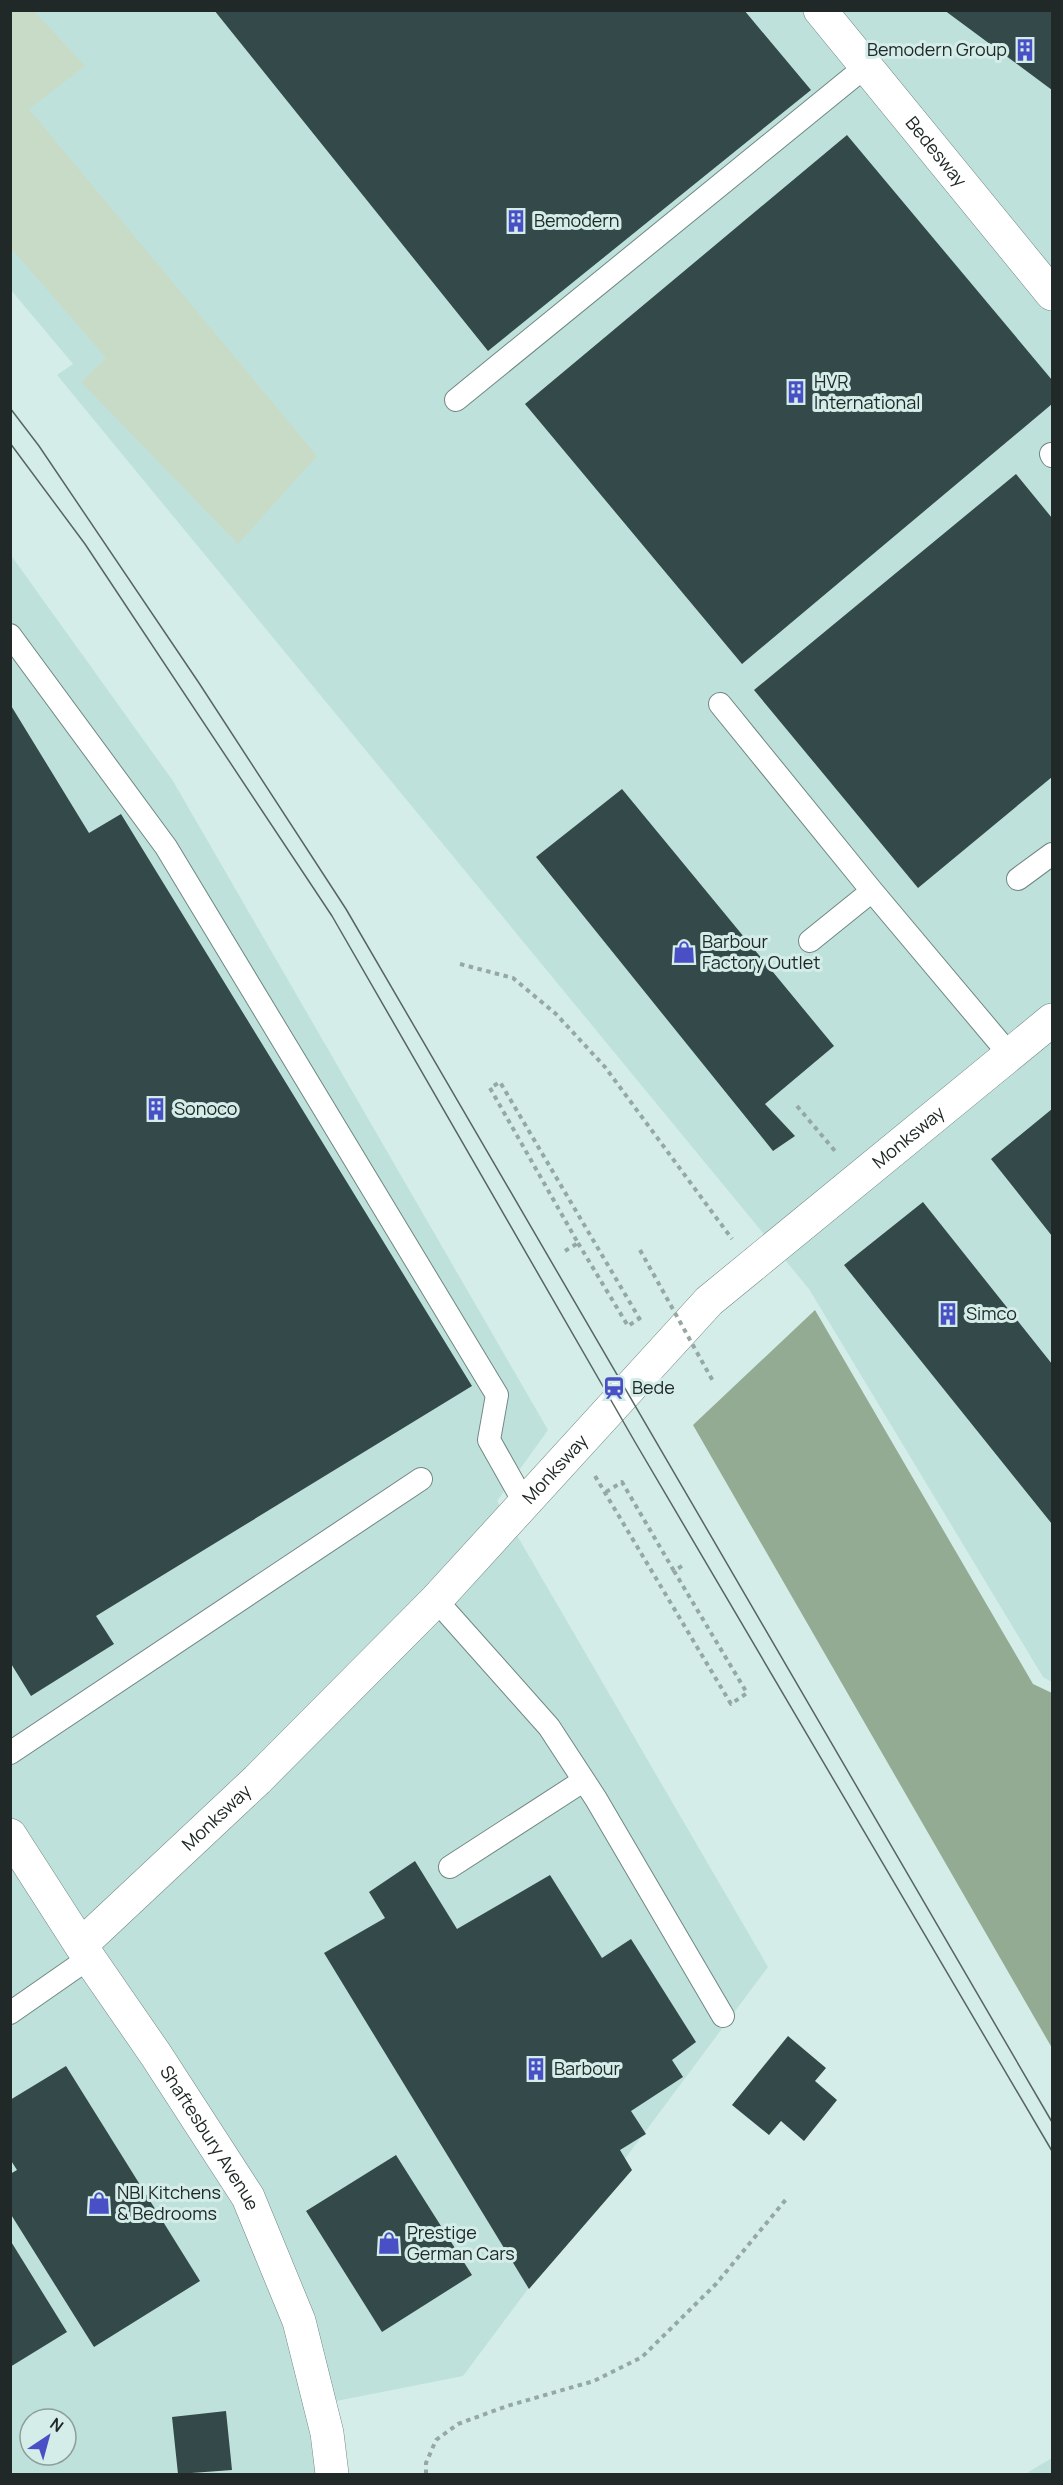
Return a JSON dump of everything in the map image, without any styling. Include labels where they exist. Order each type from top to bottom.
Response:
[{"type":"street","name":"Bedesway","points":[[820,10],[1053,294]]},
{"type":"street","name":"Monksway","points":[[85,1952],[436,1600],[709,1300],[1053,1020]]},
{"type":"street","name":"Shaftesbury Avenue","points":[[10,1835],[248,2197],[299,2321],[327,2433],[332,2475]]},
{"type":"lane","points":[[456,400],[865,67]]},
{"type":"lane","points":[[10,635],[166,847],[497,1395],[489,1440],[520,1499],[525,1504]]},
{"type":"lane","points":[[720,704],[872,891],[1009,1054]]},
{"type":"lane","points":[[1018,879],[1053,854]]},
{"type":"lane","points":[[810,941],[872,891]]},
{"type":"lane","points":[[10,1753],[421,1479]]},
{"type":"lane","points":[[436,1600],[549,1727],[723,2016]]},
{"type":"lane","points":[[450,1867],[583,1781]]},
{"type":"lane","points":[[10,2013],[85,1952]]},
{"type":"path","points":[[460,964],[513,978],[556,1014],[605,1067],[752,1266]]},
{"type":"path","points":[[640,1318],[628,1326],[490,1088],[500,1082],[640,1318],[661,1354]]},
{"type":"path","points":[[797,1106],[859,1178]]},
{"type":"path","points":[[565,1251],[578,1243]]},
{"type":"path","points":[[640,1250],[714,1383]]},
{"type":"path","points":[[594,1474],[731,1704],[747,1693],[622,1482],[606,1492]]},
{"type":"path","points":[[674,1571],[685,1564]]},
{"type":"path","points":[[426,2475],[426,2463],[436,2440],[458,2424],[507,2406],[594,2381],[642,2357],[716,2284],[788,2197]]},
{"type":"shaded area","points":[[10,11],[1052,11],[1052,1682],[1043,1677],[809,1289],[57,375],[73,364],[11,290]]},
{"type":"shaded area","points":[[10,554],[173,781],[548,1430],[497,1501],[768,1967],[463,2376],[306,2407],[315,2474],[11,2474]]},
{"type":"shaded area","points":[[1052,2458],[1052,2474],[1025,2474]]},
{"type":"green space","points":[[10,11],[34,11],[85,66],[29,109],[317,456],[238,544],[81,382],[106,358],[11,248]]},
{"type":"green space","points":[[815,1310],[1033,1684],[1052,1693],[1052,2048],[693,1425]]},
{"type":"building","name":"Bemodern","points":[[214,10],[744,10],[811,90],[488,351]]},
{"type":"building","name":"Bemodern Group","points":[[944,10],[1052,10],[1052,90]]},
{"type":"building","name":"HVR International","points":[[847,135],[1052,380],[1052,404],[742,664],[525,404]]},
{"type":"building","points":[[1016,474],[1052,518],[1052,777],[918,888],[754,690]]},
{"type":"building","name":"Sonoco","points":[[10,704],[89,833],[121,814],[472,1386],[96,1616],[114,1644],[31,1696],[10,1662]]},
{"type":"building","name":"Barbour Factory Outlet","points":[[622,789],[834,1046],[765,1104],[795,1136],[773,1151],[536,857]]},
{"type":"building","points":[[1052,1109],[1052,1236],[991,1159]]},
{"type":"building","name":"Simco","points":[[923,1202],[1052,1364],[1052,1524],[844,1265]]},
{"type":"building","name":"Barbour","points":[[415,1861],[457,1929],[550,1875],[602,1958],[631,1939],[696,2042],[672,2060],[683,2077],[631,2111],[646,2134],[620,2150],[632,2170],[529,2289],[324,1953],[385,1918],[369,1892]]},
{"type":"building","points":[[788,2036],[826,2068],[815,2081],[837,2100],[804,2141],[781,2121],[769,2135],[732,2105]]},
{"type":"building","points":[[66,2066],[200,2281],[94,2347],[10,2213],[10,2174],[17,2170],[10,2159],[10,2100]]},
{"type":"building","name":"Prestige German Cars","points":[[396,2155],[472,2275],[382,2332],[306,2211]]},
{"type":"building","points":[[10,2240],[67,2332],[10,2367]]},
{"type":"building","points":[[226,2411],[232,2470],[178,2474],[172,2417]]},
{"type":"tram line","points":[[10,408],[39,446],[199,683],[346,909],[1052,2122]]},
{"type":"tram line","points":[[10,443],[85,544],[332,916],[635,1442],[1052,2151]]},
{"type":"place","name":"Bemodern Group","points":[[1025,50]]},
{"type":"place","name":"Bemodern","points":[[516,221]]},
{"type":"place","name":"HVR International","points":[[796,392]]},
{"type":"place","name":"Barbour Factory Outlet","points":[[684,952]]},
{"type":"place","name":"Sonoco","points":[[156,1109]]},
{"type":"place","name":"Simco","points":[[948,1314]]},
{"type":"place","name":"Bede","points":[[614,1388]]},
{"type":"place","name":"Barbour","points":[[536,2069]]},
{"type":"place","name":"NBI Kitchens & Bedrooms","points":[[99,2203]]},
{"type":"place","name":"Prestige German Cars","points":[[389,2243]]}]
